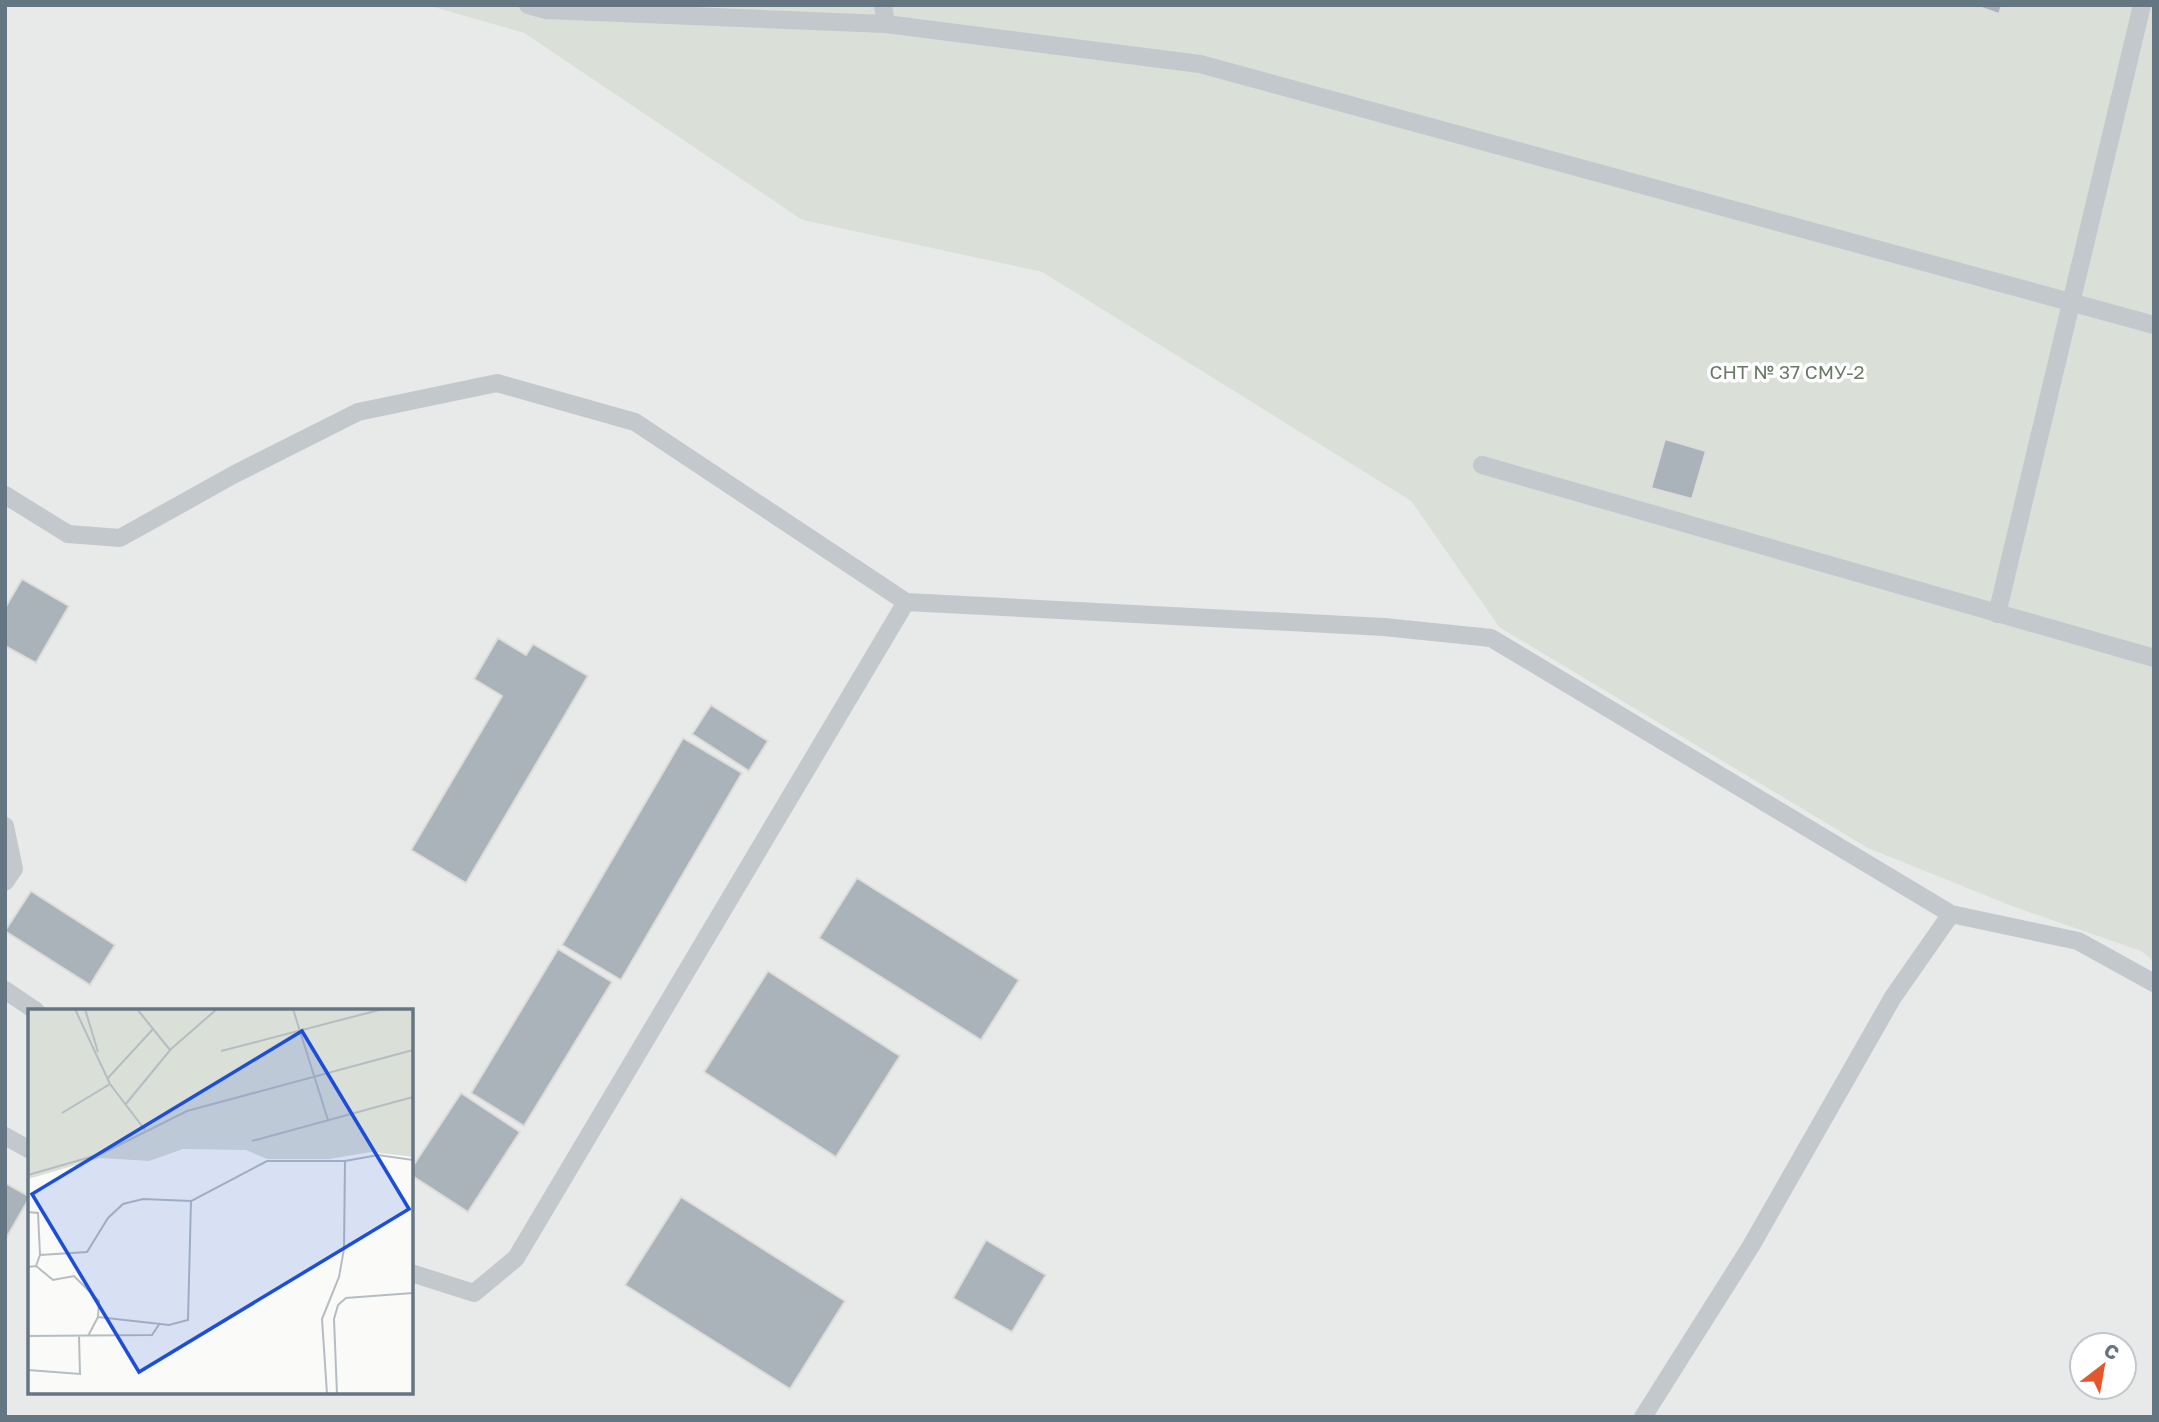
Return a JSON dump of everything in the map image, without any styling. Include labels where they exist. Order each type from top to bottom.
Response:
[{"type":"lane","points":[[528,5],[546,10],[886,24],[1200,64],[2154,325]]},
{"type":"lane","points":[[883,5],[886,24]]},
{"type":"lane","points":[[1997,614],[2142,5]]},
{"type":"lane","points":[[5,495],[68,534],[120,538],[233,475],[358,412],[497,383],[635,422],[906,602],[1384,627],[1492,638],[1951,914],[2078,941],[2154,983]]},
{"type":"lane","points":[[1482,465],[2154,658]]},
{"type":"lane","points":[[413,1274],[474,1293],[516,1258],[906,602]]},
{"type":"lane","points":[[5,826],[14,869],[5,882]]},
{"type":"lane","points":[[1643,1417],[1752,1246],[1892,997],[1951,914]]},
{"type":"lane","points":[[5,990],[33,1009]]},
{"type":"lane","points":[[5,1136],[28,1149]]},
{"type":"shaded area","points":[[5,5],[426,5],[524,33],[802,220],[1042,272],[1411,501],[1499,627],[2141,951],[2154,962],[2154,1417],[5,1417]]},
{"type":"green space","name":"СНТ № 37 СМУ-2","points":[[426,5],[2154,5],[2154,962],[2141,951],[2012,906],[1868,848],[1499,627],[1411,501],[1042,272],[802,220],[524,33]]},
{"type":"building","points":[[1973,5],[2002,5],[1999,14]]},
{"type":"building","points":[[1665,439],[1706,451],[1692,499],[1651,488]]},
{"type":"building","points":[[22,579],[69,606],[36,663],[5,646],[5,608]]},
{"type":"building","points":[[498,638],[526,655],[533,644],[588,676],[466,883],[411,850],[502,696],[474,679]]},
{"type":"building","points":[[711,705],[768,741],[749,771],[692,734]]},
{"type":"building","points":[[683,738],[742,773],[621,980],[562,945]]},
{"type":"building","points":[[857,878],[1019,980],[981,1040],[819,938]]},
{"type":"building","points":[[31,891],[115,945],[90,985],[5,931]]},
{"type":"building","points":[[558,949],[612,982],[524,1126],[471,1093]]},
{"type":"building","points":[[768,971],[900,1056],[836,1157],[704,1072]]},
{"type":"building","points":[[461,1093],[520,1132],[468,1212],[413,1176],[413,1166]]},
{"type":"building","points":[[5,1183],[28,1196],[28,1200],[5,1240]]},
{"type":"building","points":[[681,1197],[845,1301],[790,1389],[625,1285]]},
{"type":"building","points":[[986,1240],[1046,1275],[1012,1332],[953,1298]]}]
